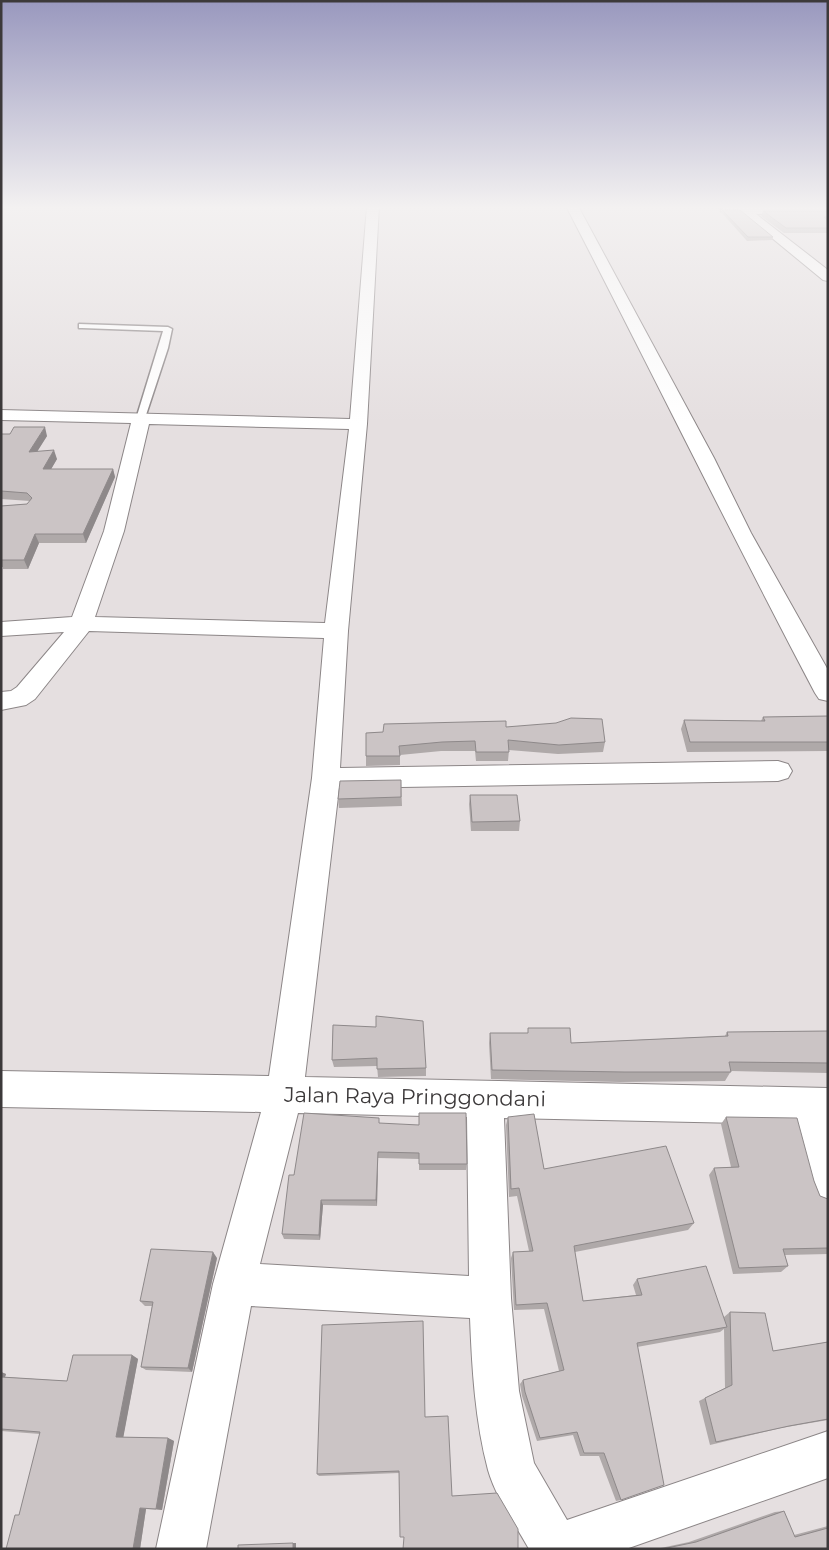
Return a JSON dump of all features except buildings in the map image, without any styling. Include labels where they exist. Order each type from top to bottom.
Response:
[{"type":"street","points":[[181,1549],[234,1284],[285,1094],[326,778],[336,631],[358,424],[368,278]]},
{"type":"street","points":[[610,278],[705,458],[742,533],[828,693]]},
{"type":"street","points":[[1,415],[358,424]]},
{"type":"street","points":[[1,701],[17,699],[26,693],[76,633],[81,624],[114,531],[141,419]]},
{"type":"street","points":[[1,629],[81,624],[336,631]]},
{"type":"street","points":[[326,778],[778,771]]},
{"type":"street","name":"Jalan Raya Pringgondani","points":[[1,1089],[817,1106]]},
{"type":"street","points":[[485,1099],[490,1298],[496,1391],[512,1471],[556,1549],[828,1454]]},
{"type":"street","points":[[817,1106],[828,1188]]},
{"type":"street","points":[[234,1284],[490,1298]]},
{"type":"lane","points":[[82,326],[168,329],[164,348],[141,419]]}]
